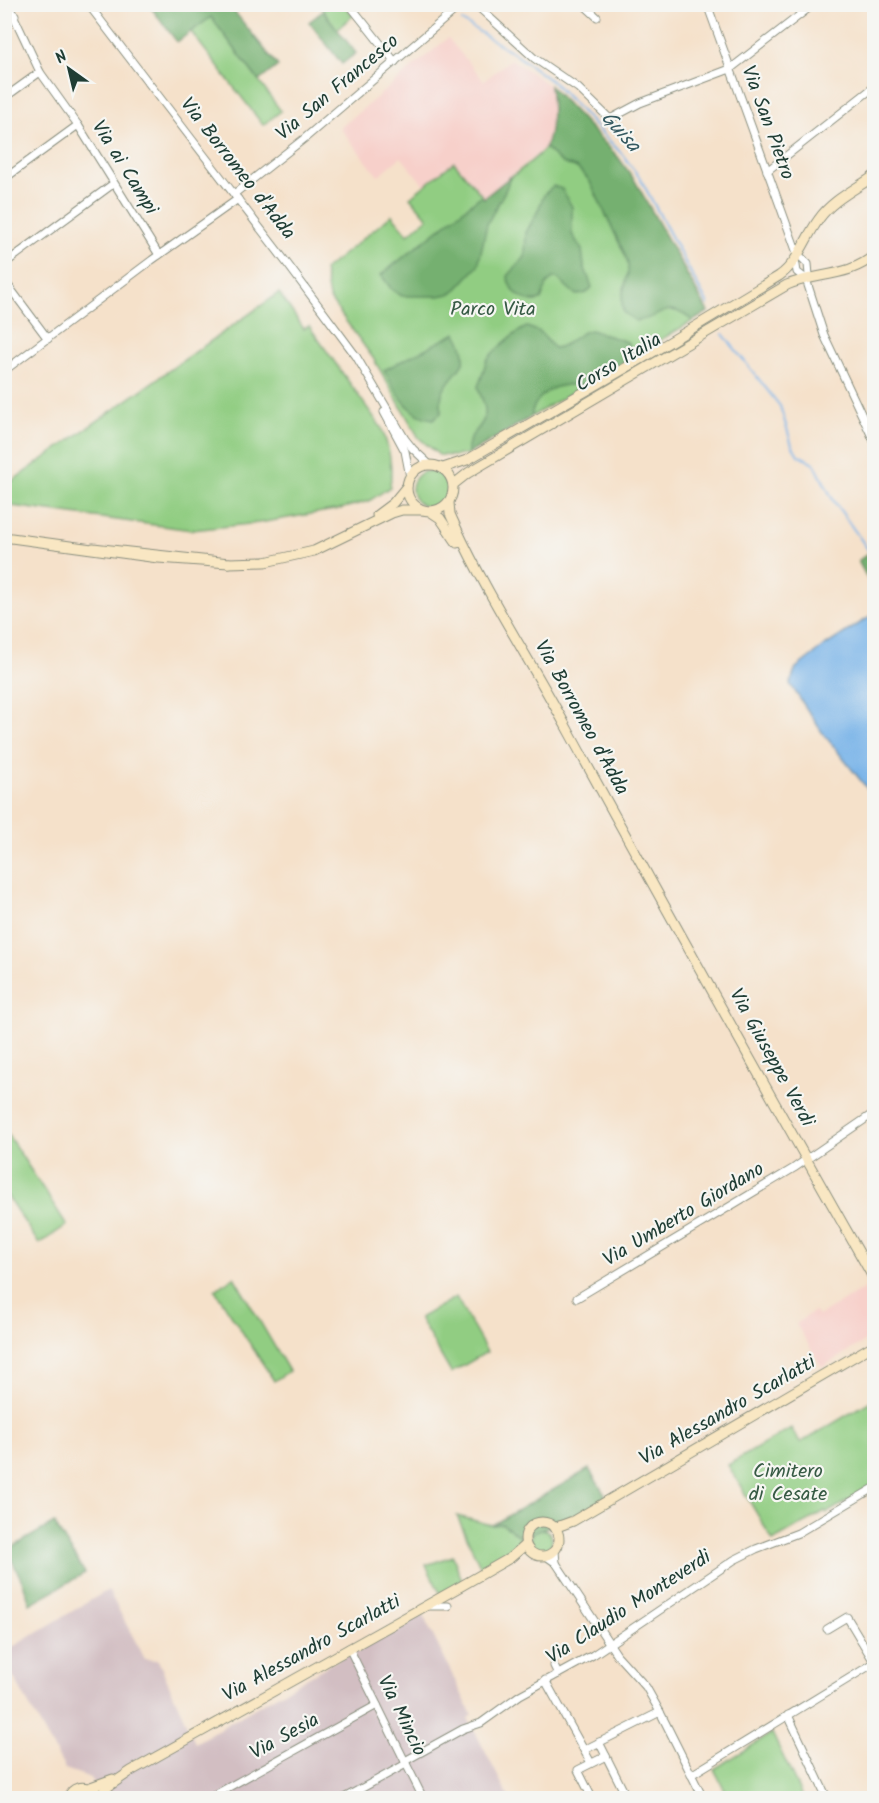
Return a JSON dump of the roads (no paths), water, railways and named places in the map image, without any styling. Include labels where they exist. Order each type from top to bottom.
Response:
[{"type":"street","name":"Via ai Campi","points":[[8,4],[40,72],[78,125],[159,255]]},
{"type":"street","name":"Via Borromeo d'Adda","points":[[88,4],[356,356],[405,439],[413,450],[430,465]]},
{"type":"street","points":[[349,4],[394,62]]},
{"type":"street","name":"Via San Francesco","points":[[4,371],[236,197],[462,4]]},
{"type":"street","points":[[475,4],[534,58],[578,88],[606,118],[612,119],[640,103],[730,69],[814,4]]},
{"type":"street","points":[[583,4],[597,17]]},
{"type":"street","name":"Via San Pietro","points":[[707,4],[796,256]]},
{"type":"street","points":[[4,21],[15,15]]},
{"type":"street","points":[[4,98],[40,72]]},
{"type":"street","points":[[767,171],[874,87]]},
{"type":"street","points":[[4,178],[78,125]]},
{"type":"street","points":[[874,176],[826,211],[796,256],[797,272],[806,279],[824,335],[874,441]]},
{"type":"street","points":[[4,264],[113,184]]},
{"type":"street","name":"Corso Italia","points":[[454,484],[468,473],[787,285],[844,271],[858,266],[874,255]]},
{"type":"street","points":[[796,256],[808,264],[809,275],[806,279]]},
{"type":"street","name":"Corso Italia","points":[[442,468],[467,460],[648,355],[790,269],[796,256]]},
{"type":"street","points":[[4,280],[48,339]]},
{"type":"street","name":"Via Borromeo d'Adda","points":[[356,356],[405,451],[408,482]]},
{"type":"street","points":[[4,537],[183,561],[265,562],[298,556],[330,546],[402,510],[431,512],[440,510],[449,503],[454,484],[442,468],[430,465],[417,469],[399,498],[386,509],[332,540],[298,556]]},
{"type":"street","points":[[408,482],[410,500],[421,510]]},
{"type":"street","name":"Via Borromeo d'Adda","points":[[449,503],[454,525],[494,601],[559,713],[636,854]]},
{"type":"street","name":"Via Borromeo d'Adda","points":[[431,512],[446,526],[494,601]]},
{"type":"street","name":"Via Giuseppe Verdi","points":[[636,854],[874,1279]]},
{"type":"street","name":"Via Umberto Giordano","points":[[577,1298],[794,1168],[874,1113]]},
{"type":"street","name":"Via Alessandro Scarlatti","points":[[556,1532],[873,1347]]},
{"type":"street","name":"Via Claudio Monteverdi","points":[[344,1798],[463,1729],[481,1723],[512,1700],[609,1644],[734,1560],[798,1533],[874,1488]]},
{"type":"street","points":[[555,1551],[540,1557],[528,1549],[526,1532],[534,1524],[543,1522],[556,1532],[559,1541],[555,1551],[555,1563]]},
{"type":"street","name":"Via Alessandro Scarlatti","points":[[97,1798],[109,1786],[131,1771],[528,1549]]},
{"type":"street","points":[[546,1556],[555,1563],[571,1592],[609,1644],[646,1687],[703,1798]]},
{"type":"street","points":[[425,1606],[448,1606]]},
{"type":"street","points":[[691,1775],[874,1663],[847,1617],[827,1629]]},
{"type":"street","name":"Via Mincio","points":[[349,1648],[423,1798]]},
{"type":"street","points":[[554,1666],[558,1674]]},
{"type":"street","points":[[545,1680],[591,1763]]},
{"type":"street","name":"Via Sesia","points":[[209,1798],[377,1705]]},
{"type":"street","points":[[584,1750],[660,1712]]},
{"type":"street","points":[[788,1715],[827,1798]]},
{"type":"street","points":[[599,1742],[627,1798]]},
{"type":"street","points":[[592,1798],[578,1770],[606,1756]]},
{"type":"street","name":"Via Alessandro Scarlatti","points":[[68,1798],[74,1789],[88,1788],[131,1771]]},
{"type":"street","points":[[88,1788],[97,1798]]},
{"type":"water","points":[[874,614],[874,797],[822,732],[790,684],[796,668],[823,647]]},
{"type":"waterway","name":"Guisa","points":[[440,4],[448,10]]},
{"type":"waterway","name":"Guisa","points":[[462,21],[515,54],[554,83],[622,154],[640,178],[708,305]]},
{"type":"waterway","name":"Guisa","points":[[723,334],[780,406],[792,445],[798,455],[814,463],[833,500],[874,558]]},
{"type":"park label","name":"Parco Vita","points":[[493,310]]},
{"type":"park label","name":"Cimitero di Cesate","points":[[788,1484]]}]
